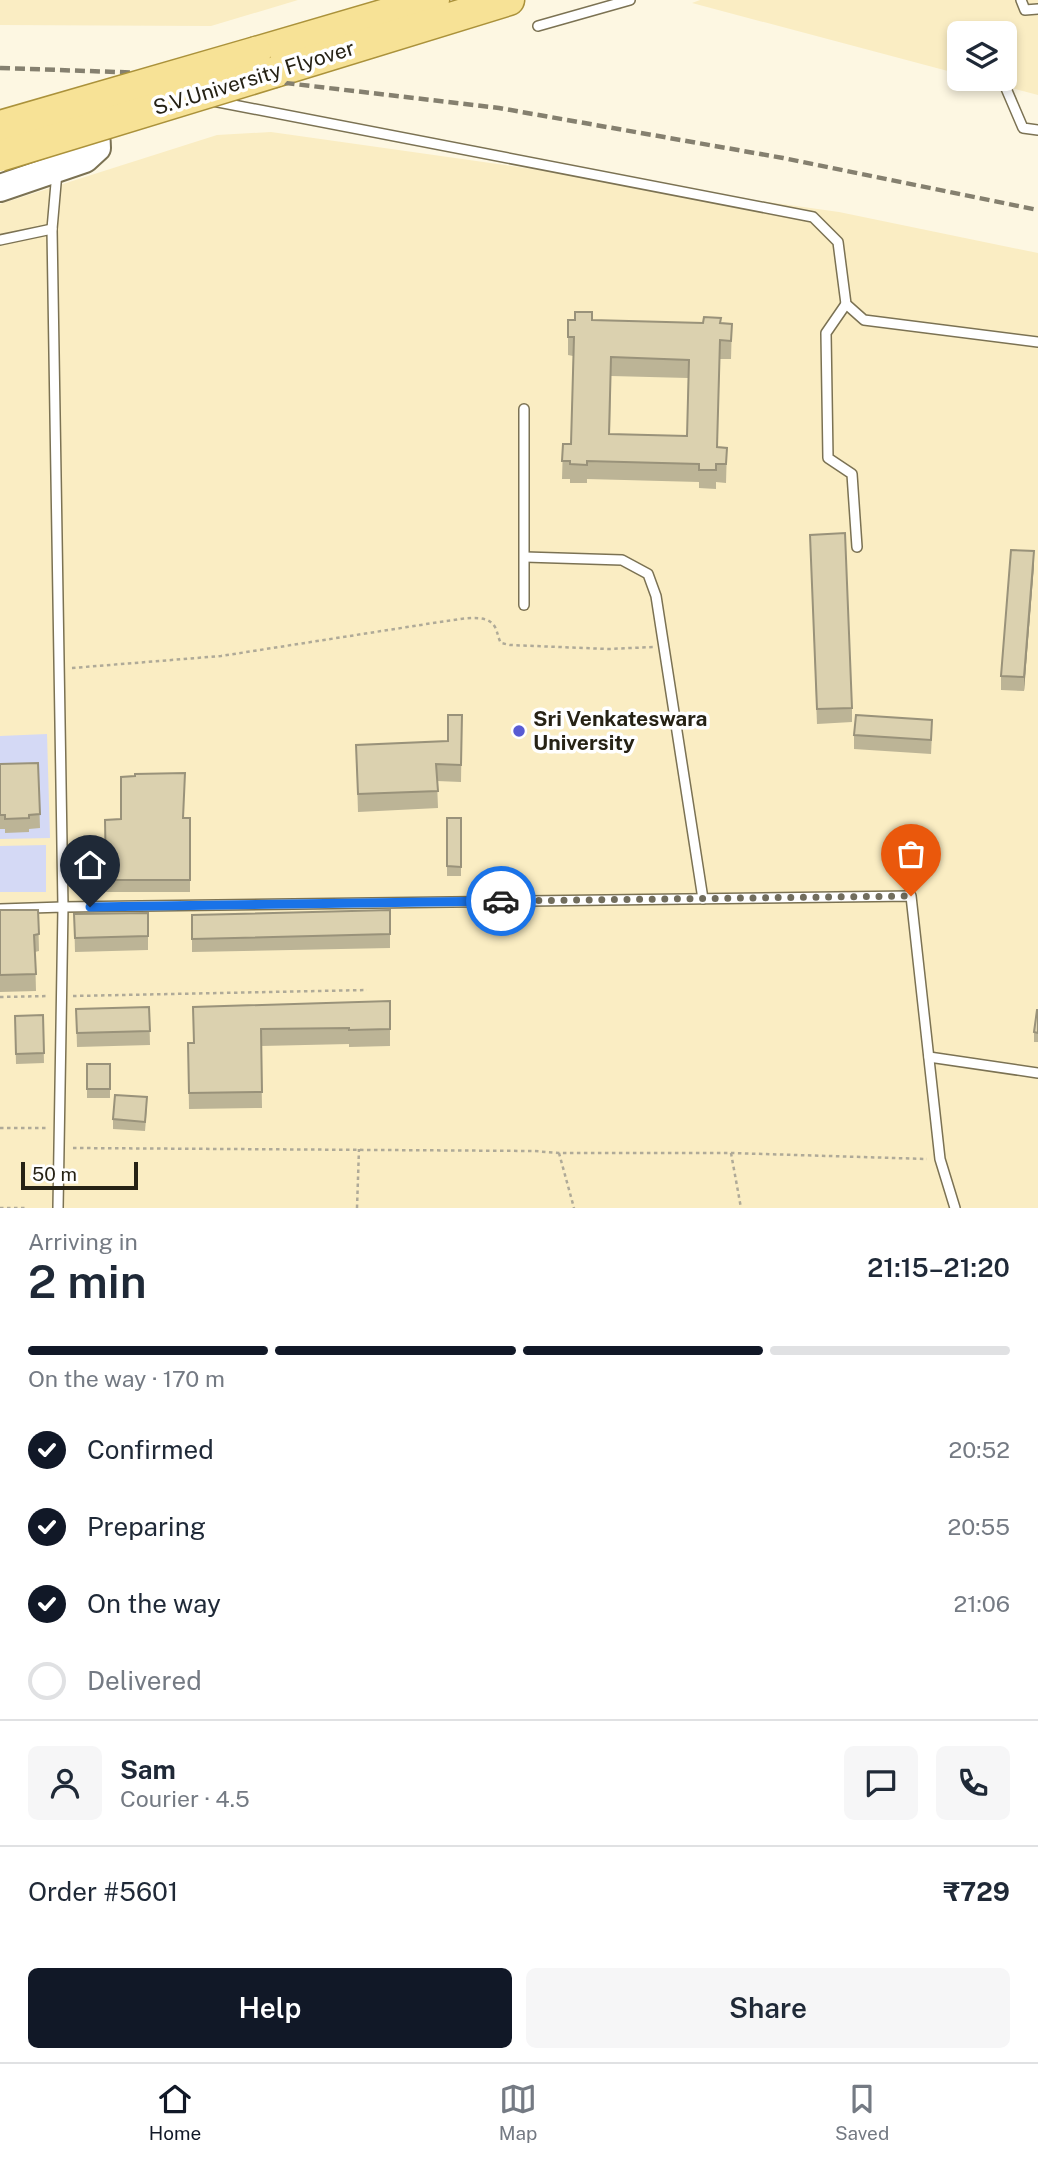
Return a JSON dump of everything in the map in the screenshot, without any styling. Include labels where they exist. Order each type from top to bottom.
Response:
[{"type":"main road","name":"S.V.University Flyover","points":[[0,126],[434,0]]},
{"type":"main road","name":"S.V.University Flyover","points":[[0,156],[509,0]]},
{"type":"street","points":[[0,114],[53,101],[75,101],[88,116],[97,135],[97,148],[85,159],[0,188]]},
{"type":"lane","points":[[538,26],[630,0]]},
{"type":"lane","points":[[1021,0],[1025,10],[1038,9]]},
{"type":"lane","points":[[75,101],[111,89],[138,86],[163,91]]},
{"type":"lane","points":[[1007,91],[1023,128],[1038,130]]},
{"type":"lane","points":[[176,93],[813,218],[838,242],[846,304],[864,320],[1038,342]]},
{"type":"lane","points":[[57,170],[52,229],[62,907],[58,1208]]},
{"type":"lane","points":[[0,240],[52,229]]},
{"type":"lane","points":[[846,304],[826,333],[828,458],[852,474],[857,547]]},
{"type":"lane","points":[[524,409],[524,605]]},
{"type":"lane","points":[[525,557],[622,560],[648,573],[656,596],[703,899]]},
{"type":"lane","points":[[0,909],[911,896],[940,1159],[955,1208]]},
{"type":"lane","points":[[929,1057],[1038,1073]]},
{"type":"path","points":[[59,669],[221,656],[479,618],[489,620],[494,625],[501,643],[510,645],[608,649],[664,647]]},
{"type":"path","points":[[0,997],[367,990]]},
{"type":"path","points":[[0,1128],[59,1128]]},
{"type":"path","points":[[59,1149],[731,1153],[940,1159]]},
{"type":"path","points":[[357,1208],[359,1149]]},
{"type":"path","points":[[559,1153],[574,1208]]},
{"type":"path","points":[[731,1153],[741,1208]]},
{"type":"path","points":[[0,1208],[27,1208]]},
{"type":"shaded area","points":[[0,0],[298,0],[211,26],[0,25]]},
{"type":"shaded area","points":[[700,0],[1038,0],[1038,95],[1017,89],[1017,21],[947,21],[947,71],[692,3]]},
{"type":"shaded area","name":"Sri Venkateswara University","points":[[271,132],[839,212],[1038,253],[1038,1208],[0,1208],[0,204],[217,135]]},
{"type":"shaded area","points":[[47,734],[50,838],[0,839],[0,736]]},
{"type":"shaded area","points":[[46,845],[46,892],[0,892],[0,846]]},
{"type":"building","points":[[575,312],[592,312],[592,320],[703,323],[704,317],[721,318],[720,323],[732,324],[731,341],[720,340],[717,447],[727,448],[726,464],[716,464],[716,470],[699,470],[699,464],[587,461],[587,465],[562,461],[563,444],[571,444],[574,337],[568,337],[568,320],[575,320]],"holes":[[[611,357],[689,360],[687,436],[609,434]]]},
{"type":"building","points":[[845,533],[852,708],[817,709],[810,535]]},
{"type":"building","points":[[1011,550],[1034,551],[1024,677],[1001,676]]},
{"type":"building","points":[[448,715],[462,715],[461,765],[436,764],[438,791],[358,794],[356,745],[448,741]]},
{"type":"building","points":[[856,715],[932,720],[931,740],[854,735]]},
{"type":"building","points":[[38,763],[40,814],[29,815],[29,818],[5,819],[5,815],[0,815],[0,764]]},
{"type":"building","points":[[185,773],[183,818],[190,818],[190,880],[106,880],[105,820],[121,819],[121,777],[135,774]]},
{"type":"building","points":[[447,818],[461,818],[461,867],[447,866]]},
{"type":"building","points":[[105,876],[105,889],[84,889],[84,877]]},
{"type":"building","points":[[0,910],[38,910],[39,934],[34,935],[36,974],[0,975]]},
{"type":"building","points":[[390,910],[390,934],[192,939],[192,915]]},
{"type":"building","points":[[148,913],[148,936],[75,938],[74,914]]},
{"type":"building","points":[[390,1001],[390,1029],[261,1029],[262,1092],[189,1093],[188,1043],[194,1043],[193,1007]]},
{"type":"building","points":[[149,1007],[150,1031],[77,1033],[76,1009]]},
{"type":"building","points":[[1038,1010],[1038,1033],[1034,1032]]},
{"type":"building","points":[[43,1015],[44,1053],[16,1054],[15,1016]]},
{"type":"building","points":[[87,1064],[110,1064],[110,1089],[87,1089]]},
{"type":"building","points":[[115,1095],[147,1097],[145,1122],[113,1119]]},
{"type":"railway","points":[[0,68],[147,73],[277,82],[499,108],[783,158],[1038,210]]},
{"type":"way so far","points":[[501,901],[911,896]]},
{"type":"place","name":"Sri Venkateswara University","points":[[519,731]]},
{"type":"route","points":[[90,907],[501,901]]}]
